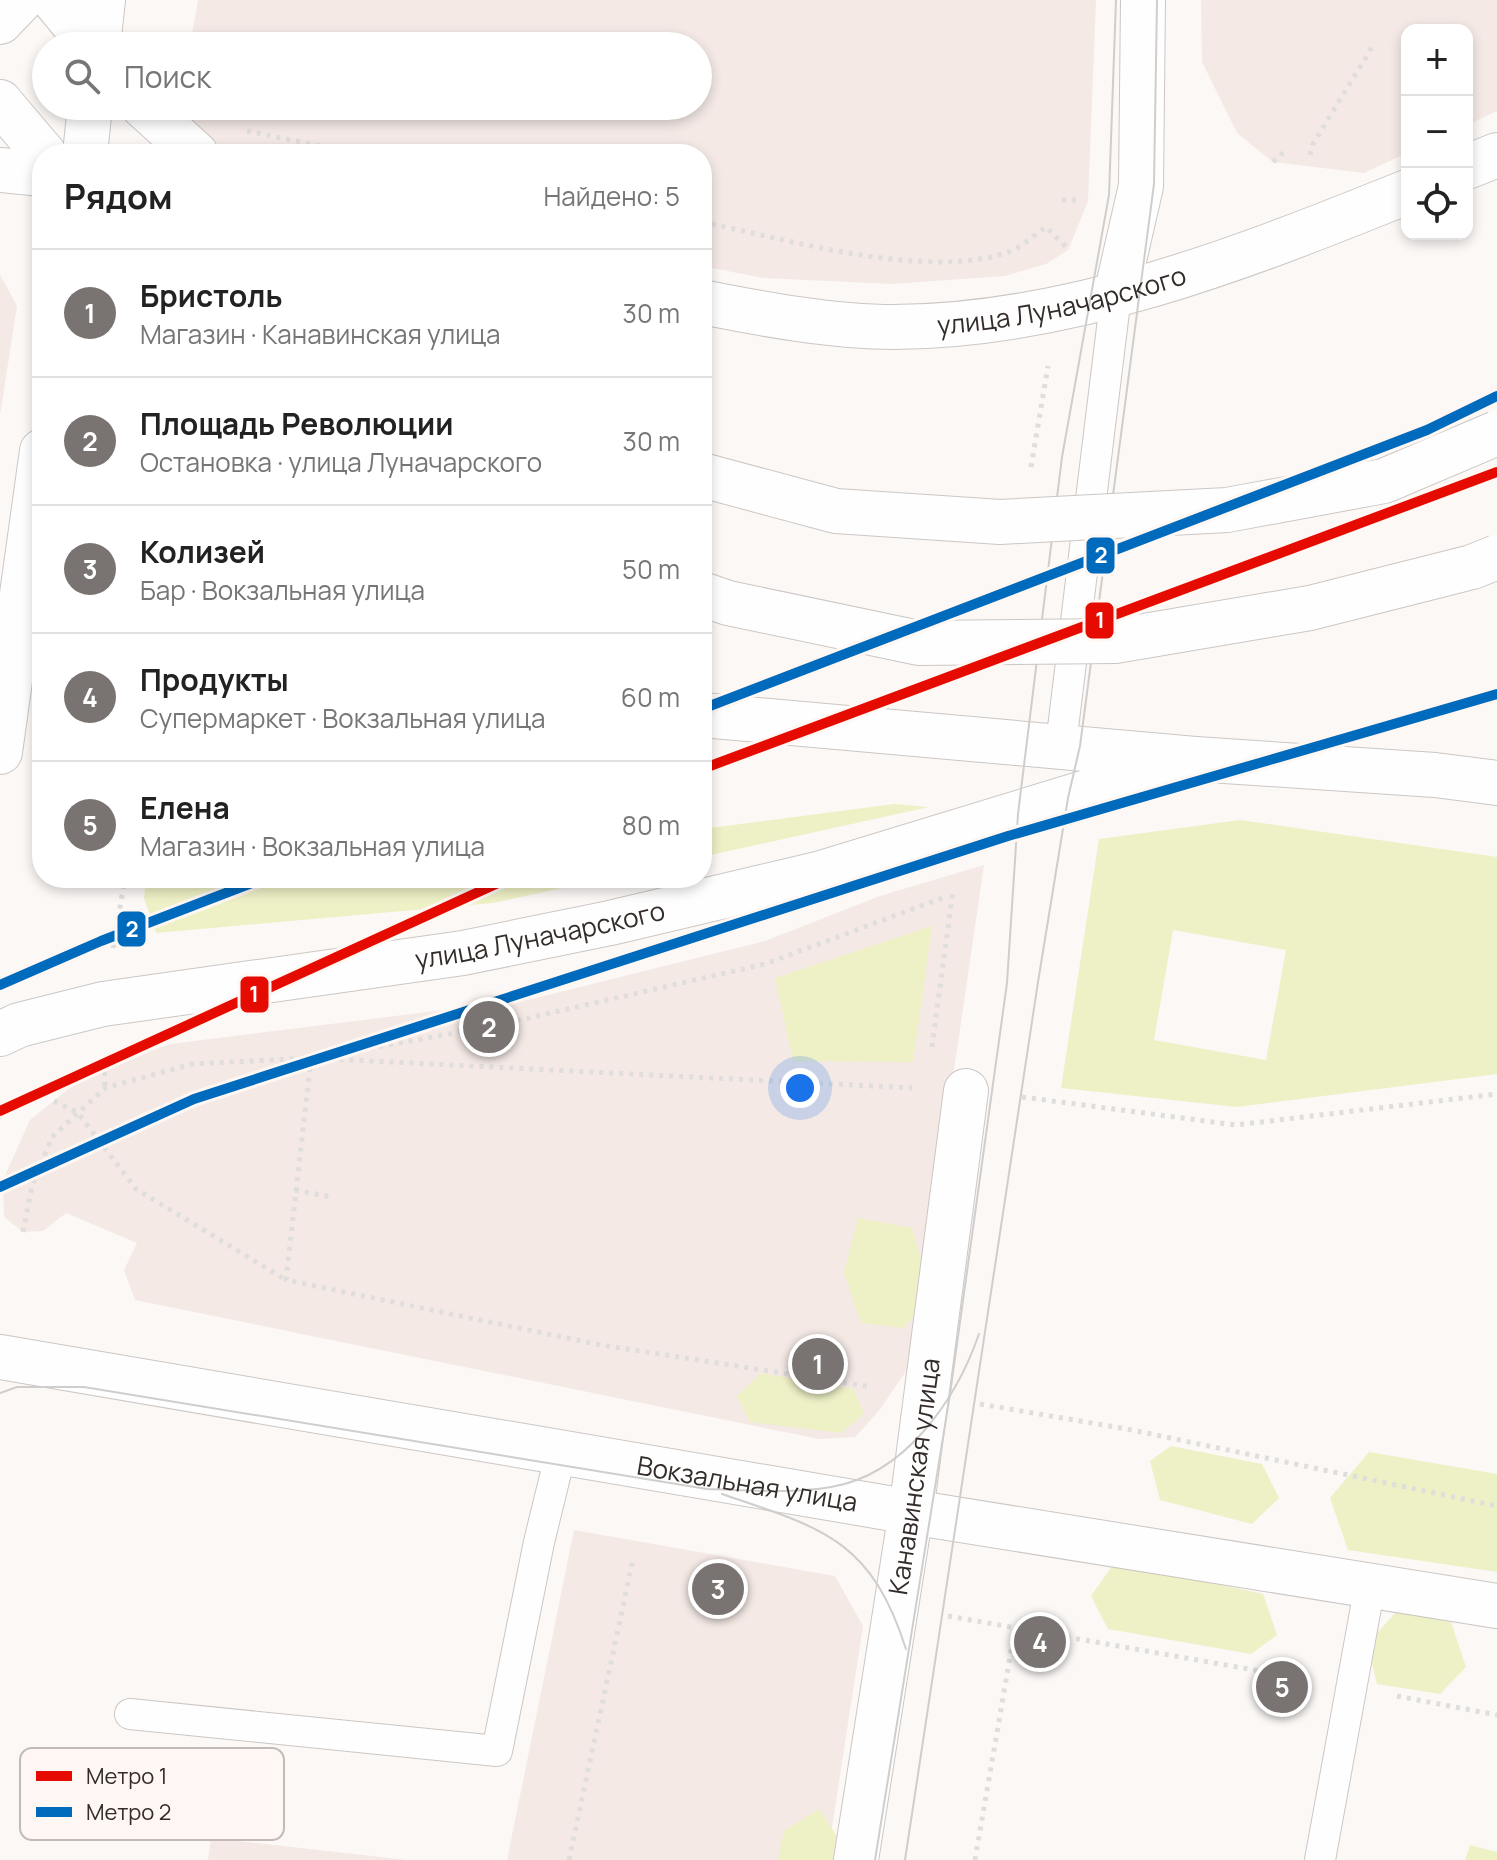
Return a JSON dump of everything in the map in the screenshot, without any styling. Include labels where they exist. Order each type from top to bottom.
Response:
[{"type":"street","points":[[0,22],[21,0]]},
{"type":"street","points":[[54,0],[83,32]]},
{"type":"street","points":[[97,32],[103,0]]},
{"type":"street","points":[[1116,295],[1141,186],[1143,0]]},
{"type":"street","points":[[0,102],[36,144]]},
{"type":"street","points":[[86,144],[89,120]]},
{"type":"street","points":[[158,120],[185,144]]},
{"type":"street","points":[[1473,165],[1497,155]]},
{"type":"street","points":[[0,170],[32,173]]},
{"type":"street","name":"улица Луначарского","points":[[712,304],[761,314],[893,327],[1002,318],[1116,295],[1297,236],[1401,194]]},
{"type":"street","points":[[712,478],[836,511],[1000,522],[1227,510],[1384,481],[1497,433]]},
{"type":"street","points":[[712,597],[919,643],[1115,641],[1310,608],[1472,567],[1497,557]]},
{"type":"street","points":[[0,752],[28,655],[32,597]]},
{"type":"street","points":[[712,716],[1061,744],[1195,759]]},
{"type":"street","name":"улица Луначарского","points":[[0,1034],[19,1025],[103,1004],[463,953],[625,920],[833,870],[1195,759],[1435,775],[1497,783]]},
{"type":"street","name":"Канавинская улица","points":[[856,1860],[911,1512],[966,1091]]},
{"type":"street","name":"Вокзальная улица","points":[[0,1357],[911,1512],[1497,1606]]},
{"type":"lane","points":[[1061,744],[1116,295]]},
{"type":"lane","points":[[130,1714],[497,1751],[539,1542],[561,1452]]},
{"type":"lane","points":[[1320,1860],[1370,1585]]},
{"type":"path","points":[[1310,155],[1313,144],[1374,44]]},
{"type":"path","points":[[241,130],[311,144]]},
{"type":"path","points":[[1273,162],[1284,152]]},
{"type":"path","points":[[1062,200],[1088,201]]},
{"type":"path","points":[[712,224],[873,256],[958,263],[1012,251],[1046,227],[1068,250]]},
{"type":"path","points":[[1031,469],[1049,360]]},
{"type":"path","points":[[311,1058],[489,1027],[765,964],[951,895]]},
{"type":"path","points":[[286,1280],[311,1058]]},
{"type":"path","points":[[23,1232],[32,1186],[52,1137],[105,1088],[192,1064],[311,1058],[966,1091],[1236,1125],[1497,1094]]},
{"type":"path","points":[[54,1101],[78,1113],[136,1189],[286,1280],[601,1345],[1127,1429],[1497,1506]]},
{"type":"path","points":[[295,1190],[332,1197]]},
{"type":"path","points":[[569,1860],[633,1559]]},
{"type":"path","points":[[896,1606],[1497,1715]]},
{"type":"path","points":[[975,1860],[1015,1628]]},
{"type":"shaded area","points":[[198,0],[1096,0],[1088,201],[1068,250],[1046,264],[1005,276],[892,284],[763,278],[712,268],[712,144],[198,144],[188,129],[187,120],[712,120],[712,32],[192,32]]},
{"type":"shaded area","points":[[1201,0],[1497,0],[1497,111],[1473,122],[1473,24],[1401,24],[1401,156],[1364,173],[1273,162],[1237,133],[1202,62]]},
{"type":"shaded area","points":[[0,275],[17,306],[0,415]]},
{"type":"shaded area","points":[[984,865],[911,1364],[878,1412],[855,1437],[819,1439],[135,1300],[124,1270],[137,1243],[66,1213],[43,1231],[23,1232],[4,1217],[3,1180],[30,1120],[87,1074],[170,1044],[532,999],[765,941],[880,896]]},
{"type":"shaded area","points":[[574,1530],[835,1576],[863,1626],[827,1860],[507,1860]]},
{"type":"shaded area","points":[[211,1840],[229,1840],[407,1860],[208,1860]]},
{"type":"green space","points":[[894,804],[929,807],[712,855],[712,828]]},
{"type":"green space","points":[[1240,820],[1497,857],[1497,1074],[1237,1107],[1061,1088],[1099,839]],"holes":[[[1173,930],[1286,950],[1266,1060],[1154,1040]]]},
{"type":"green space","points":[[145,888],[562,888],[493,903],[156,933],[144,898]]},
{"type":"green space","points":[[932,926],[913,1062],[793,1061],[775,978]]},
{"type":"green space","points":[[858,1218],[912,1228],[931,1295],[904,1328],[861,1323],[844,1272]]},
{"type":"green space","points":[[761,1373],[854,1389],[864,1414],[841,1433],[750,1422],[737,1396]]},
{"type":"green space","points":[[1171,1446],[1262,1464],[1279,1498],[1252,1524],[1160,1500],[1150,1461]]},
{"type":"green space","points":[[1369,1452],[1497,1474],[1497,1572],[1348,1550],[1330,1498]]},
{"type":"green space","points":[[1115,1562],[1263,1594],[1277,1635],[1251,1654],[1108,1629],[1091,1596]]},
{"type":"green space","points":[[1398,1610],[1451,1622],[1466,1667],[1440,1694],[1377,1684],[1367,1644]]},
{"type":"green space","points":[[819,1809],[844,1847],[842,1860],[778,1860],[784,1831]]},
{"type":"green space","points":[[1470,1845],[1497,1852],[1497,1860],[1465,1860]]},
{"type":"tram line","points":[[875,1860],[950,1394],[1007,983],[1018,814],[1062,457],[1109,195],[1116,0]]},
{"type":"tram line","points":[[905,1860],[1038,982],[1068,798],[1080,746],[1154,184],[1157,0]]},
{"type":"tram line","points":[[0,1393],[17,1387],[84,1387],[707,1489],[800,1490],[858,1480],[904,1451],[942,1408],[957,1384],[979,1334]]},
{"type":"tram line","points":[[722,1494],[788,1517],[838,1543],[859,1561],[877,1583],[906,1649]]},
{"type":"metro line","name":"2","points":[[712,705],[1427,430],[1497,396]]},
{"type":"metro line","name":"1","points":[[712,765],[1497,472]]},
{"type":"metro line","name":"2","points":[[0,1187],[194,1099],[1008,836],[1497,694]]},
{"type":"metro line","name":"2","points":[[0,985],[101,941],[239,888]]},
{"type":"metro line","name":"1","points":[[0,1111],[487,888]]},
{"type":"place","name":"Площадь Революции","points":[[489,1027]]},
{"type":"place","name":"Бристоль","points":[[818,1364]]},
{"type":"place","name":"Колизей","points":[[718,1589]]},
{"type":"place","name":"Продукты","points":[[1040,1642]]},
{"type":"place","name":"Елена","points":[[1282,1687]]}]
